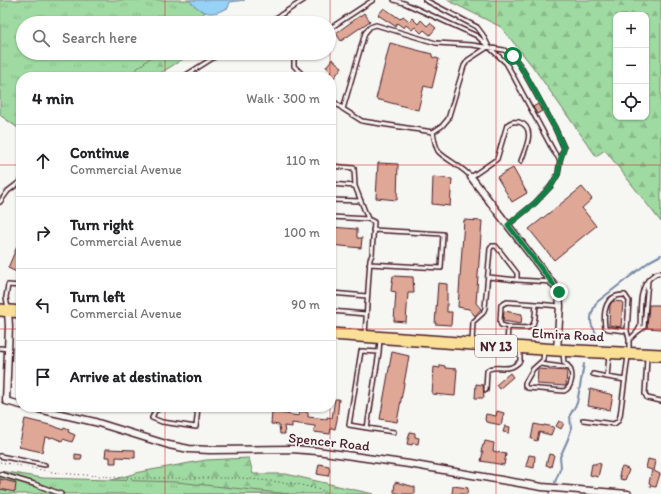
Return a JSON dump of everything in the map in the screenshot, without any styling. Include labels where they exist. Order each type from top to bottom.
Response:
[{"type":"highway","points":[[4,310],[16,311]]},
{"type":"highway","name":"Elmira Road","points":[[336,334],[520,348],[629,352],[661,355]]},
{"type":"street","points":[[471,177],[559,292],[560,350]]},
{"type":"street","points":[[4,310],[9,326],[3,401],[16,404]]},
{"type":"street","name":"Spencer Road","points":[[52,412],[95,422],[168,445],[189,449],[292,449],[316,451],[409,464],[542,487],[628,494]]},
{"type":"lane","points":[[279,16],[304,0]]},
{"type":"lane","points":[[336,24],[373,0]]},
{"type":"lane","points":[[394,0],[404,3],[477,36],[506,63],[554,152],[560,160]]},
{"type":"lane","points":[[426,0],[477,27],[483,35],[488,47]]},
{"type":"lane","points":[[343,109],[365,33],[370,27],[376,25],[436,43],[488,47],[504,50],[513,56],[520,65],[561,139],[564,148],[558,174],[551,186],[535,203],[508,225]]},
{"type":"lane","points":[[336,104],[362,121],[434,132],[448,119],[464,66],[468,60],[488,47]]},
{"type":"lane","points":[[191,72],[210,60]]},
{"type":"lane","points":[[294,60],[294,66],[300,72]]},
{"type":"lane","points":[[434,132],[439,152],[466,170],[471,177],[497,159],[507,126],[510,122],[515,121],[526,126],[529,131],[529,136],[521,161]]},
{"type":"lane","points":[[336,166],[354,168],[355,186],[368,219]]},
{"type":"lane","points":[[336,184],[355,186]]},
{"type":"lane","points":[[0,202],[8,191],[16,185]]},
{"type":"lane","points":[[336,200],[361,201]]},
{"type":"lane","points":[[336,217],[368,219],[374,222],[372,255],[369,264],[365,336]]},
{"type":"lane","points":[[369,264],[441,268],[443,234],[374,230]]},
{"type":"lane","points":[[472,344],[473,322],[484,312],[485,308],[490,249],[492,246],[496,246],[518,273],[517,280]]},
{"type":"lane","points":[[629,339],[640,327],[642,289],[648,280],[658,272],[661,273]]},
{"type":"lane","points":[[488,277],[552,282]]},
{"type":"lane","points":[[4,310],[8,285],[16,286]]},
{"type":"lane","points":[[336,293],[367,296]]},
{"type":"lane","points":[[583,420],[614,424],[618,421],[620,416],[629,352],[629,339],[627,331],[628,301],[624,296],[620,295],[609,301],[605,309],[605,327],[608,329],[627,331]]},
{"type":"lane","points":[[536,304],[535,323],[533,326],[529,328],[508,327],[501,325],[501,306],[507,302],[536,304],[560,306]]},
{"type":"lane","points":[[336,311],[366,314]]},
{"type":"lane","points":[[507,347],[508,327]]},
{"type":"lane","points":[[367,428],[381,338]]},
{"type":"lane","points":[[0,348],[8,349]]},
{"type":"lane","points":[[486,390],[487,371],[489,369],[512,368],[516,366],[520,361],[520,348]]},
{"type":"lane","points":[[544,349],[543,360],[533,369],[525,383],[527,388],[568,390],[571,386],[572,372],[563,360],[560,350]]},
{"type":"lane","points":[[378,352],[361,351],[349,425],[394,432]]},
{"type":"lane","points":[[607,376],[609,352]]},
{"type":"lane","points":[[647,354],[645,394],[647,398],[661,401]]},
{"type":"lane","points":[[540,364],[570,368]]},
{"type":"lane","points":[[593,374],[625,380]]},
{"type":"lane","points":[[155,412],[152,418],[162,422],[196,427],[197,412]]},
{"type":"lane","points":[[0,456],[45,465]]},
{"type":"lane","points":[[0,474],[61,494]]},
{"type":"path","points":[[0,462],[58,473],[126,478],[242,478],[297,484],[336,494]]},
{"type":"green space","points":[[0,0],[227,0],[213,6],[201,16],[16,16],[16,60],[148,60],[133,72],[16,72],[16,126],[0,115]]},
{"type":"green space","points":[[447,0],[661,0],[661,222],[605,150],[596,156],[533,67],[501,27]]},
{"type":"green space","points":[[20,60],[182,60],[162,72],[16,72],[16,126],[0,115]]},
{"type":"green space","points":[[249,458],[253,474],[286,474],[373,494],[104,494],[88,487],[140,472],[206,460]]},
{"type":"green space","points":[[0,471],[43,478],[177,482],[289,494],[0,494]]},
{"type":"water","points":[[189,0],[245,0],[230,2],[228,8],[218,12],[209,13],[196,7]]},
{"type":"building","points":[[384,8],[400,19],[403,16],[409,21],[412,18],[418,24],[421,20],[427,26],[430,23],[436,28],[430,35],[424,30],[421,33],[415,27],[412,30],[406,25],[404,28],[397,23],[395,26],[378,15]]},
{"type":"building","points":[[364,13],[370,21],[341,41],[336,33]]},
{"type":"building","points":[[390,43],[432,54],[432,57],[439,59],[432,88],[424,86],[418,110],[376,99]]},
{"type":"building","points":[[331,60],[333,60],[342,67],[336,75],[336,72],[330,72],[326,67]]},
{"type":"building","points":[[538,104],[542,111],[537,114],[533,107]]},
{"type":"building","points":[[378,163],[398,164],[397,200],[376,198]]},
{"type":"building","points":[[513,168],[527,193],[512,202],[497,177]]},
{"type":"building","points":[[433,177],[452,179],[450,206],[432,204]]},
{"type":"building","points":[[582,187],[592,199],[582,208],[596,226],[554,260],[529,229]]},
{"type":"building","points":[[464,220],[482,221],[476,303],[481,309],[475,316],[469,309],[458,307]]},
{"type":"building","points":[[336,227],[357,229],[357,238],[362,238],[361,248],[336,246]]},
{"type":"building","points":[[16,249],[16,272],[8,268]]},
{"type":"building","points":[[393,276],[413,277],[414,293],[408,293],[406,322],[394,321],[396,292],[391,291]]},
{"type":"building","points":[[438,283],[447,284],[447,312],[452,312],[451,325],[435,324]]},
{"type":"building","points":[[613,301],[623,302],[621,327],[609,325],[610,305]]},
{"type":"building","points":[[649,305],[661,305],[661,329],[647,328]]},
{"type":"building","points":[[504,311],[522,314],[521,324],[503,321]]},
{"type":"building","points":[[392,352],[409,356],[397,422],[380,419]]},
{"type":"building","points":[[440,365],[445,366],[445,368],[457,369],[455,396],[432,394],[434,367],[440,368]]},
{"type":"building","points":[[538,369],[567,371],[566,386],[537,384]]},
{"type":"building","points":[[510,373],[513,377],[499,389],[496,385]]},
{"type":"building","points":[[476,384],[483,385],[484,398],[475,398]]},
{"type":"building","points":[[590,389],[613,395],[610,410],[588,406]]},
{"type":"building","points":[[336,399],[339,399],[335,429],[331,428],[330,434],[314,432],[315,426],[292,423],[292,427],[284,426],[285,434],[280,434],[279,425],[271,424],[272,412],[299,416],[300,412],[308,412],[308,417],[327,419],[327,417],[332,418],[333,412],[336,412]]},
{"type":"building","points":[[497,411],[504,413],[501,425],[486,422],[486,414],[496,416]]},
{"type":"building","points":[[25,419],[54,426],[63,430],[64,428],[69,430],[68,432],[75,435],[72,442],[63,439],[62,441],[52,437],[45,437],[42,452],[19,447]]},
{"type":"building","points":[[559,421],[564,423],[561,429],[556,426]]},
{"type":"building","points":[[534,424],[554,427],[551,435],[539,432],[537,441],[531,439]]},
{"type":"building","points":[[505,426],[510,427],[509,433],[503,432]]},
{"type":"building","points":[[410,432],[415,433],[415,437],[419,438],[418,444],[407,444]]},
{"type":"building","points":[[485,441],[494,443],[493,451],[506,454],[504,465],[481,461],[483,452],[481,451]]},
{"type":"building","points":[[106,449],[135,450],[135,458],[116,457],[116,463],[110,463],[110,457],[105,457]]},
{"type":"building","points":[[75,454],[82,455],[81,460],[75,460]]},
{"type":"building","points":[[549,454],[554,455],[551,467],[546,465]]},
{"type":"building","points":[[529,455],[535,456],[534,468],[526,466]]},
{"type":"building","points":[[648,459],[656,461],[654,471],[660,474],[656,487],[650,486],[651,484],[649,483],[652,470],[646,468]]},
{"type":"building","points":[[319,464],[329,466],[330,469],[328,476],[317,474]]},
{"type":"building","points":[[592,464],[601,464],[598,477],[590,475]]},
{"type":"building","points":[[623,467],[629,470],[625,480],[620,479],[621,476],[619,476],[621,468]]},
{"type":"building","points":[[0,479],[16,483],[15,492],[0,489]]},
{"type":"building","points":[[395,482],[415,487],[415,494],[401,494],[394,492]]},
{"type":"building","points":[[453,486],[468,488],[467,494],[452,494]]},
{"type":"waterway","points":[[596,335],[592,326],[591,316],[597,302],[650,261],[661,255]]},
{"type":"waterway","points":[[555,482],[561,467],[560,457],[571,429],[570,415],[577,403],[584,364]]},
{"type":"route","points":[[513,56],[526,75],[561,139],[564,148],[558,174],[551,186],[535,203],[508,225],[559,292]]}]
